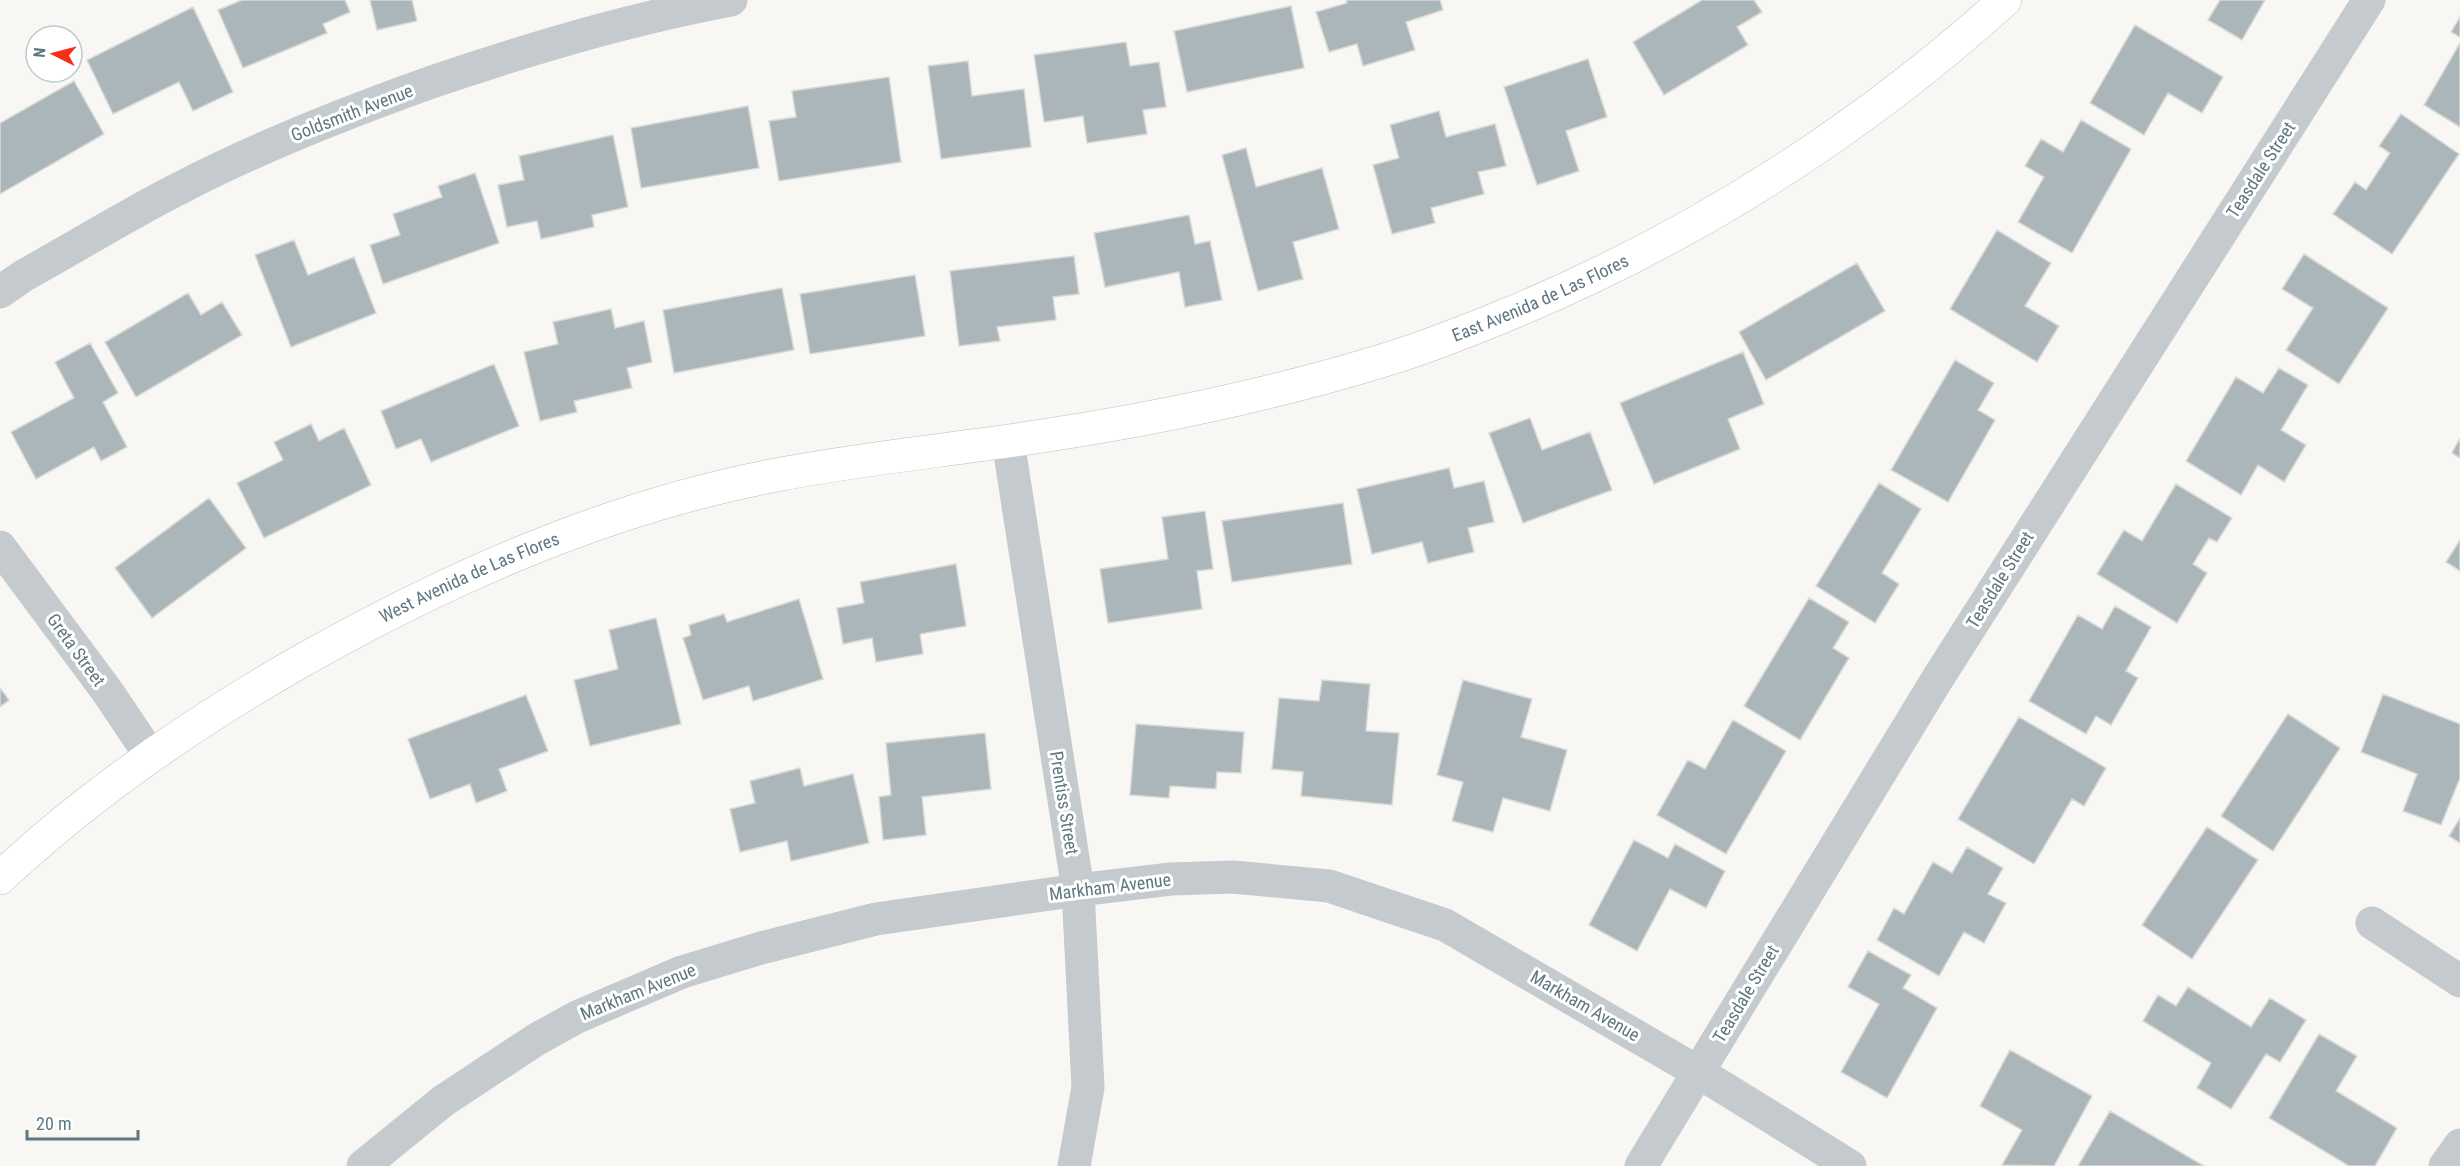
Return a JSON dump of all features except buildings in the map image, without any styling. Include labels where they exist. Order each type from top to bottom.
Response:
[{"type":"street","name":"Goldsmith Avenue","points":[[0,292],[23,276],[182,186],[336,116],[498,59],[585,33],[666,12],[731,0]]},
{"type":"street","name":"East Avenida de Las Flores","points":[[1008,441],[1158,417],[1293,386],[1395,357],[1484,324],[1573,287],[1678,235],[1770,179],[1897,92],[2005,0]]},
{"type":"street","name":"Teasdale Street","points":[[1641,1166],[1945,668],[2369,0]]},
{"type":"street","name":"West Avenida de Las Flores","points":[[0,878],[39,843],[150,755],[261,685],[362,627],[434,591],[547,542],[671,501],[773,476],[942,449],[1008,441]]},
{"type":"street","name":"Prentiss Street","points":[[1008,441],[1078,890],[1088,1087],[1074,1166]]},
{"type":"street","name":"Greta Street","points":[[0,547],[150,755]]},
{"type":"street","name":"Markham Avenue","points":[[363,1166],[443,1101],[537,1039],[577,1017],[682,972],[761,948],[876,919],[1171,879],[1233,877],[1329,886],[1445,925],[1698,1072],[1850,1166]]},
{"type":"street","points":[[2372,923],[2460,981]]},
{"type":"street","points":[[2445,1166],[2460,1145]]}]
